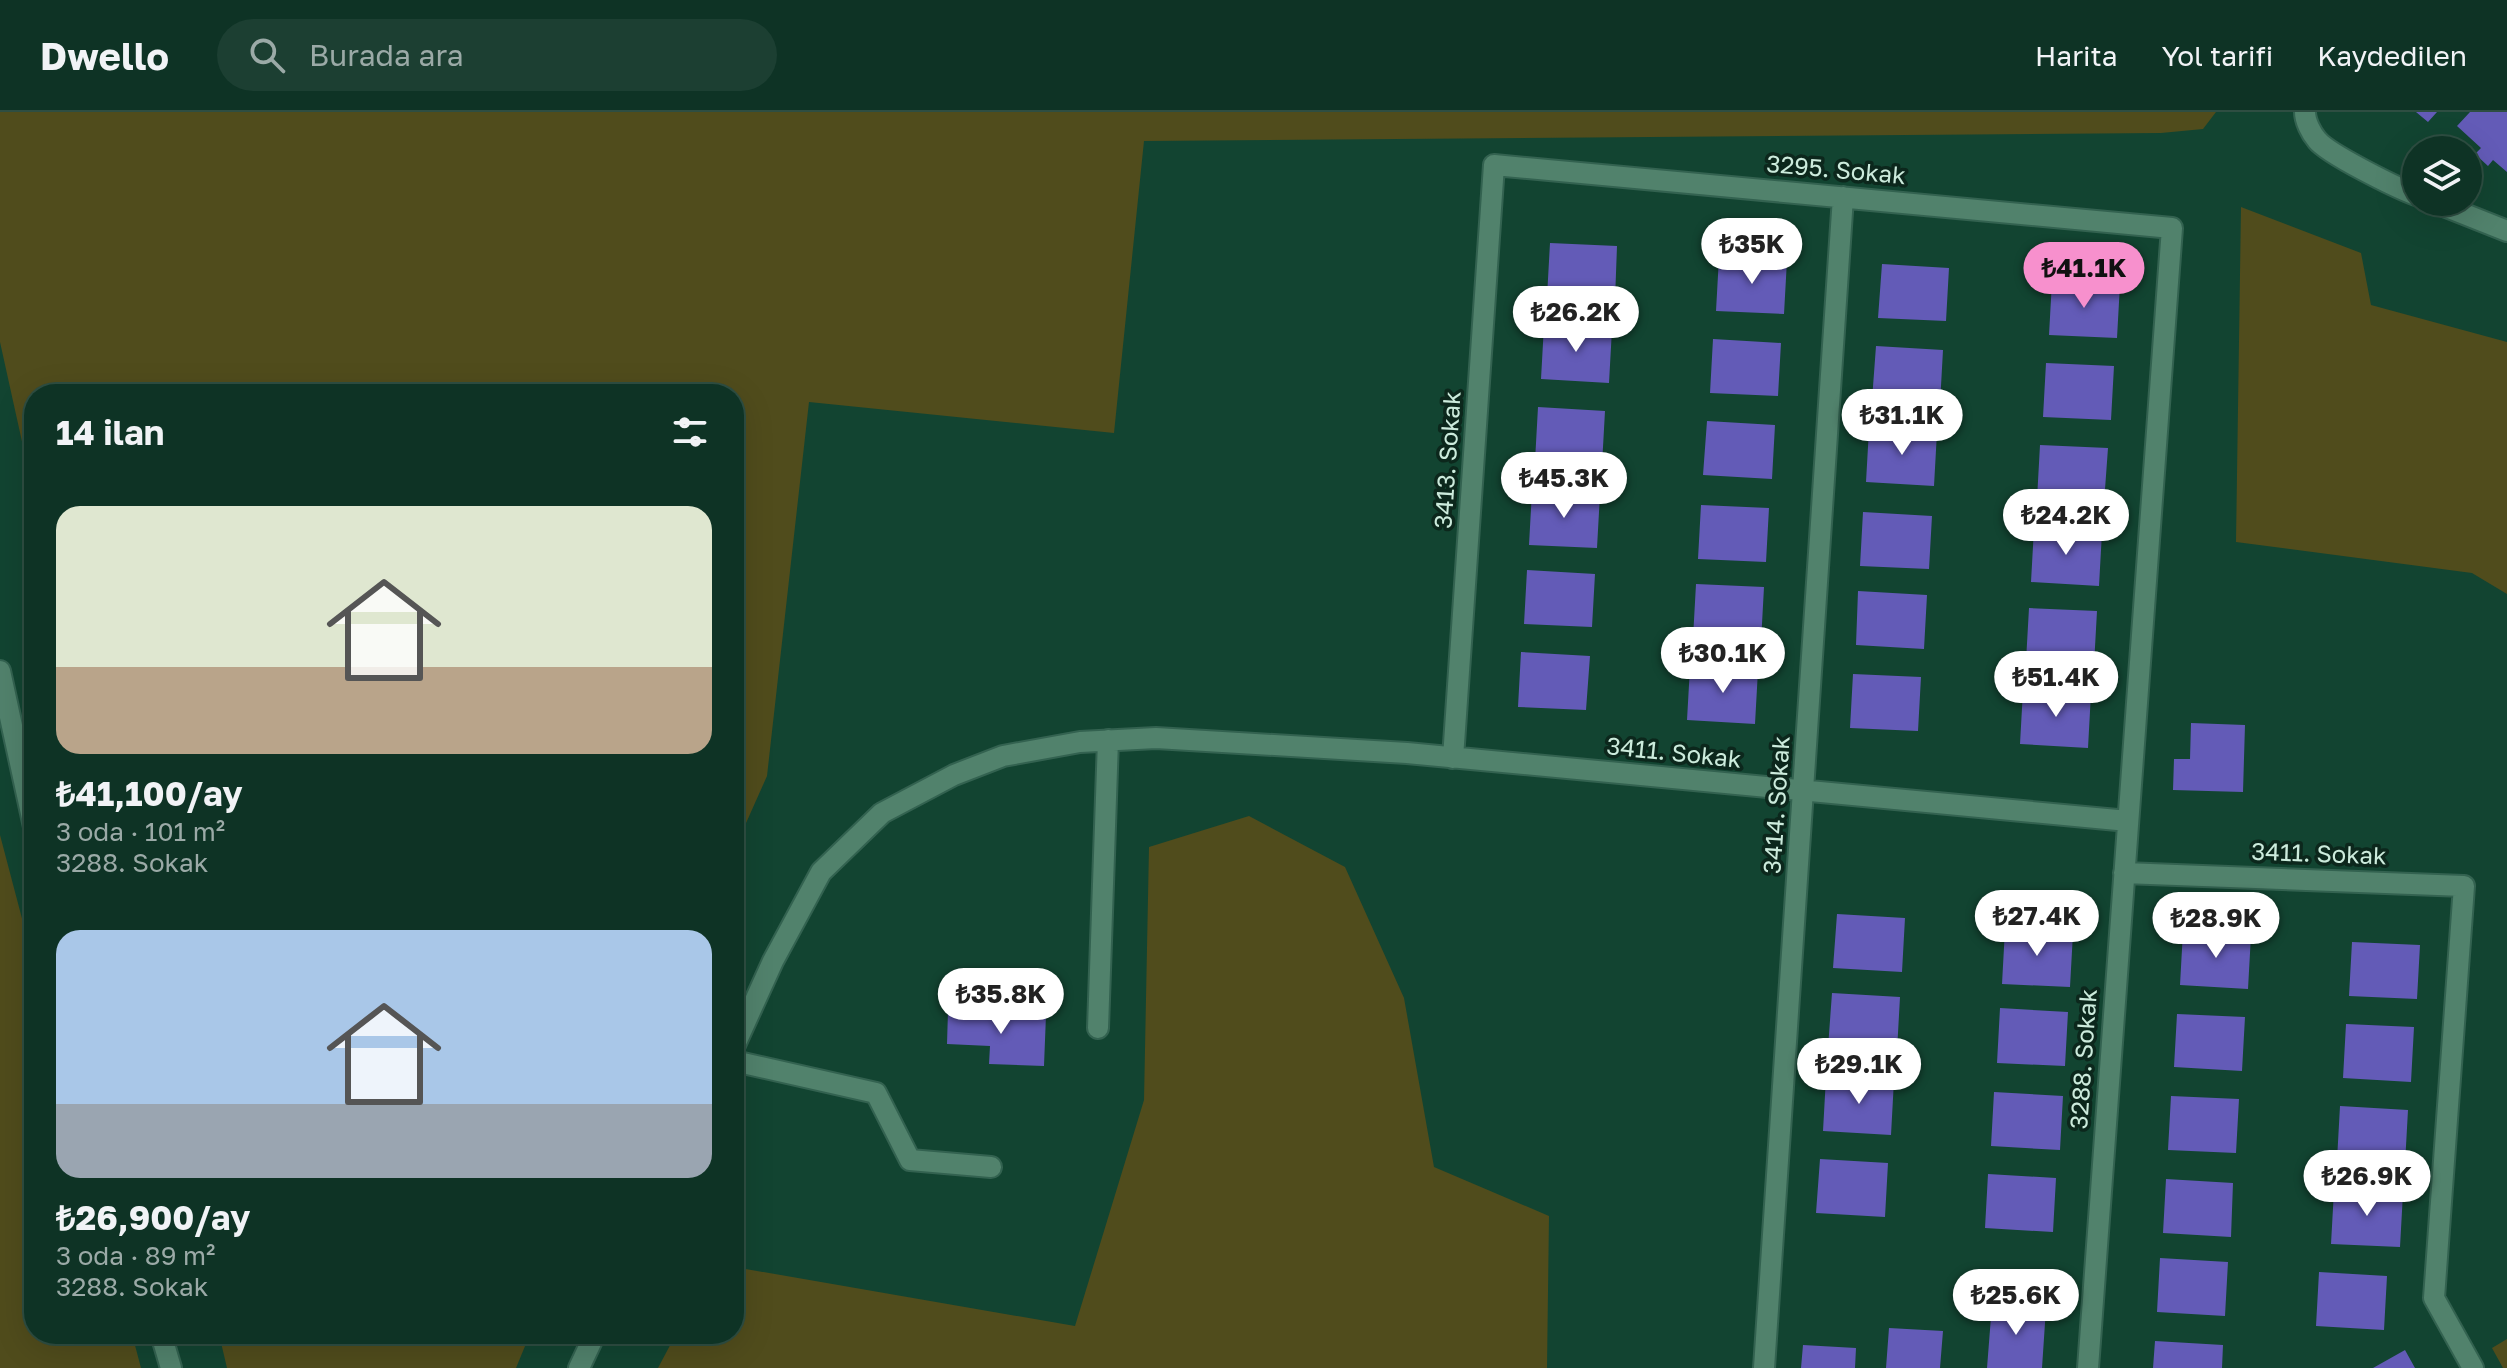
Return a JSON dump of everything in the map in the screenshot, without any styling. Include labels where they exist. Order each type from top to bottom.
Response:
[{"type":"street","points":[[2305,112],[2304,117],[2318,142],[2402,189]]},
{"type":"street","name":"3295. Sokak","points":[[1494,165],[2172,228]]},
{"type":"street","name":"3413. Sokak","points":[[1453,758],[1494,165]]},
{"type":"street","name":"3414. Sokak","points":[[1764,1368],[1843,197]]},
{"type":"street","points":[[2469,216],[2507,231]]},
{"type":"street","name":"3288. Sokak","points":[[2088,1368],[2172,228]]},
{"type":"street","points":[[0,671],[24,781]]},
{"type":"street","name":"3411. Sokak","points":[[744,1025],[773,961],[821,872],[882,813],[954,775],[1003,756],[1080,742],[1156,738],[1407,753],[2128,821]]},
{"type":"street","points":[[1098,1028],[1108,740]]},
{"type":"street","name":"3411. Sokak","points":[[2124,873],[2464,886],[2434,1298],[2473,1368]]},
{"type":"street","points":[[744,1063],[876,1093],[910,1160],[991,1167]]},
{"type":"street","points":[[164,1344],[171,1368]]},
{"type":"street","points":[[579,1368],[590,1344]]},
{"type":"shaded area","points":[[0,112],[2216,112],[2203,129],[2161,133],[1144,141],[1114,433],[809,402],[767,776],[744,828],[744,384],[24,384],[24,451],[0,342]]},
{"type":"shaded area","points":[[2241,207],[2361,253],[2371,305],[2507,342],[2507,594],[2472,573],[2236,542]]},
{"type":"shaded area","points":[[1249,816],[1345,867],[1404,998],[1434,1167],[1549,1216],[1547,1368],[658,1368],[671,1344],[744,1344],[744,1269],[1075,1326],[1144,1100],[1149,847]]},
{"type":"shaded area","points":[[0,835],[24,926],[24,1344],[135,1344],[141,1368],[0,1368]]},
{"type":"shaded area","points":[[2507,1339],[2507,1368],[2503,1368],[2492,1348]]},
{"type":"shaded area","points":[[221,1344],[526,1344],[516,1368],[227,1368]]},
{"type":"building","points":[[2416,112],[2437,112],[2428,122]]},
{"type":"building","points":[[2470,112],[2507,112],[2507,172],[2493,160],[2488,166],[2482,160],[2482,136],[2468,136],[2457,126]]},
{"type":"building","points":[[1550,243],[1617,246],[1615,300],[1547,297]]},
{"type":"building","points":[[1719,257],[1787,260],[1784,314],[1716,311]]},
{"type":"building","points":[[1882,264],[1949,268],[1946,321],[1878,318]]},
{"type":"building","points":[[2052,281],[2120,284],[2117,338],[2049,335]]},
{"type":"building","points":[[1544,325],[1612,329],[1609,383],[1541,379]]},
{"type":"building","points":[[1713,339],[1781,343],[1778,396],[1710,393]]},
{"type":"building","points":[[1876,346],[1943,350],[1940,404],[1872,400]]},
{"type":"building","points":[[2046,363],[2114,366],[2111,420],[2043,417]]},
{"type":"building","points":[[1538,407],[1605,411],[1602,465],[1535,461]]},
{"type":"building","points":[[1707,421],[1775,425],[1772,479],[1703,475]]},
{"type":"building","points":[[1869,429],[1937,432],[1934,486],[1866,482]]},
{"type":"building","points":[[2040,445],[2108,448],[2104,503],[2037,499]]},
{"type":"building","points":[[1532,491],[1600,494],[1597,548],[1529,545]]},
{"type":"building","points":[[1701,505],[1769,508],[1766,562],[1698,559]]},
{"type":"building","points":[[1863,512],[1932,516],[1929,569],[1860,566]]},
{"type":"building","points":[[2034,528],[2102,532],[2099,586],[2031,582]]},
{"type":"building","points":[[1527,570],[1595,574],[1592,627],[1524,624]]},
{"type":"building","points":[[1696,584],[1764,587],[1761,642],[1693,638]]},
{"type":"building","points":[[1858,591],[1927,595],[1924,649],[1856,645]]},
{"type":"building","points":[[2029,608],[2097,611],[2094,665],[2026,661]]},
{"type":"building","points":[[1521,652],[1590,656],[1586,710],[1518,707]]},
{"type":"building","points":[[1690,667],[1758,670],[1755,724],[1687,720]]},
{"type":"building","points":[[1853,674],[1921,677],[1918,731],[1850,728]]},
{"type":"building","points":[[2023,690],[2091,693],[2088,748],[2020,744]]},
{"type":"building","points":[[2191,723],[2245,725],[2243,792],[2173,790],[2174,759],[2190,759]]},
{"type":"building","points":[[1837,914],[1905,918],[1902,972],[1833,968]]},
{"type":"building","points":[[2005,929],[2073,933],[2070,987],[2002,984]]},
{"type":"building","points":[[2183,931],[2251,935],[2248,989],[2180,985]]},
{"type":"building","points":[[2352,942],[2420,945],[2417,999],[2349,996]]},
{"type":"building","points":[[1832,993],[1900,997],[1897,1051],[1828,1048]]},
{"type":"building","points":[[2000,1008],[2068,1012],[2065,1066],[1997,1063]]},
{"type":"building","points":[[948,1011],[1046,1015],[1044,1066],[989,1064],[990,1046],[947,1044]]},
{"type":"building","points":[[2177,1014],[2245,1017],[2242,1071],[2174,1067]]},
{"type":"building","points":[[2346,1024],[2414,1027],[2411,1082],[2343,1078]]},
{"type":"building","points":[[1826,1077],[1894,1080],[1891,1135],[1823,1131]]},
{"type":"building","points":[[1994,1092],[2063,1096],[2060,1150],[1991,1146]]},
{"type":"building","points":[[2171,1096],[2239,1099],[2236,1153],[2168,1150]]},
{"type":"building","points":[[2340,1106],[2408,1110],[2405,1164],[2337,1160]]},
{"type":"building","points":[[1820,1159],[1888,1163],[1885,1217],[1816,1213]]},
{"type":"building","points":[[1988,1174],[2056,1178],[2053,1232],[1985,1228]]},
{"type":"building","points":[[2166,1179],[2233,1183],[2231,1237],[2163,1233]]},
{"type":"building","points":[[2334,1190],[2403,1193],[2400,1247],[2331,1244]]},
{"type":"building","points":[[2160,1258],[2228,1262],[2225,1316],[2157,1312]]},
{"type":"building","points":[[2319,1272],[2387,1276],[2384,1330],[2316,1326]]},
{"type":"building","points":[[1992,1304],[2046,1308],[2042,1368],[1987,1368]]},
{"type":"building","points":[[1889,1328],[1943,1331],[1940,1368],[1886,1368]]},
{"type":"building","points":[[2155,1341],[2223,1345],[2222,1368],[2153,1368]]},
{"type":"building","points":[[1803,1345],[1856,1348],[1855,1368],[1801,1368]]},
{"type":"building","points":[[2405,1350],[2415,1368],[2373,1368]]}]
